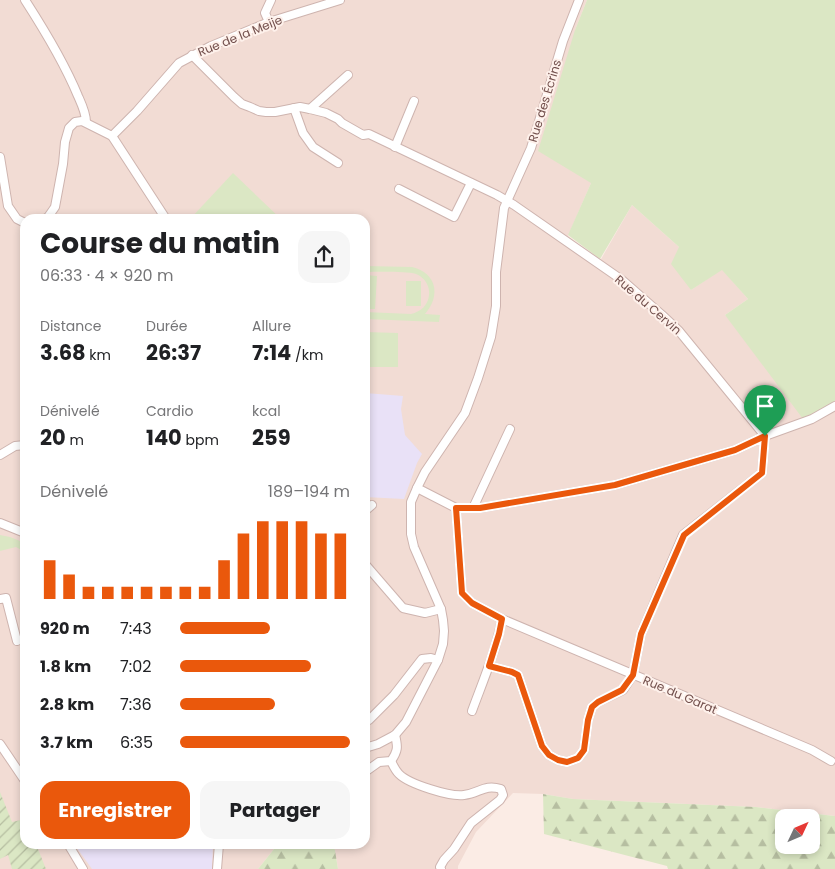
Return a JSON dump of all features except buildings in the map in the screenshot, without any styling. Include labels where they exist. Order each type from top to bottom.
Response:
[{"type":"street","points":[[24,0],[57,51],[86,116],[86,122]]},
{"type":"street","points":[[269,22],[265,14],[271,0]]},
{"type":"street","name":"Rue de la Meije","points":[[112,136],[137,111],[179,63],[192,55],[269,22],[340,0]]},
{"type":"street","name":"Rue des Écrins","points":[[395,735],[406,722],[434,670],[443,644],[444,632],[441,609],[414,547],[411,534],[411,502],[425,472],[465,412],[491,337],[496,306],[496,272],[504,208],[531,148],[563,42],[579,0]]},
{"type":"street","points":[[192,55],[242,104],[266,112],[300,107],[310,108],[348,76]]},
{"type":"street","points":[[395,147],[414,102]]},
{"type":"street","points":[[294,108],[304,132],[313,146],[338,163]]},
{"type":"street","name":"Rue du Cervin","points":[[310,108],[326,113],[363,135],[369,134],[507,200],[622,280],[679,331],[765,436]]},
{"type":"street","points":[[50,214],[56,207],[65,142],[69,128],[75,122],[82,121],[112,136],[163,214]]},
{"type":"street","points":[[0,157],[8,206],[20,220]]},
{"type":"street","points":[[399,189],[454,217],[471,183]]},
{"type":"street","points":[[417,488],[456,508],[480,508],[615,485],[735,450],[765,436],[812,419],[835,406]]},
{"type":"street","points":[[473,508],[510,429]]},
{"type":"street","points":[[489,666],[518,675],[542,746],[549,755],[567,762],[578,758],[584,750],[588,720],[592,707],[622,690],[633,675],[641,634],[684,535],[762,473],[765,436]]},
{"type":"street","points":[[0,455],[20,446]]},
{"type":"street","name":"Rue du Garat","points":[[456,508],[462,593],[472,603],[502,619],[569,649],[812,750],[830,760]]},
{"type":"street","points":[[0,522],[20,530]]},
{"type":"street","points":[[370,570],[403,608],[425,613],[441,609]]},
{"type":"street","points":[[0,599],[6,598],[17,640]]},
{"type":"street","points":[[472,711],[489,666],[502,619]]},
{"type":"street","points":[[370,719],[394,695],[422,659],[431,658],[438,660]]},
{"type":"street","points":[[370,746],[395,735],[398,744],[396,754],[391,761],[379,762],[370,768]]},
{"type":"street","points":[[0,744],[20,774]]},
{"type":"street","points":[[391,761],[397,772],[404,778],[432,790],[462,796],[489,787],[501,789],[502,795],[500,800],[471,822],[454,849],[444,860],[440,867],[441,869]]},
{"type":"street","points":[[71,849],[83,869]]},
{"type":"street","points":[[218,849],[218,869]]},
{"type":"shaded area","points":[[0,0],[587,0],[575,30],[591,183],[568,236],[600,261],[632,205],[679,247],[691,290],[722,269],[748,299],[725,315],[835,404],[835,816],[820,814],[820,809],[775,809],[573,799],[543,794],[513,793],[476,832],[458,869],[338,869],[335,849],[370,849],[370,214],[20,214],[20,849],[274,849],[258,869],[0,869]]},
{"type":"shaded area","points":[[370,393],[403,396],[401,409],[405,435],[422,454],[404,499],[370,497]]},
{"type":"shaded area","points":[[78,849],[213,849],[212,869],[92,869]]},
{"type":"green space","points":[[587,0],[835,0],[835,404],[803,419],[725,315],[748,299],[722,270],[691,290],[671,264],[679,247],[632,205],[600,259],[568,235],[591,183],[538,151],[575,30]]},
{"type":"green space","points":[[233,173],[276,214],[195,214]]},
{"type":"green space","points":[[370,266],[412,267],[427,274],[434,286],[435,293],[430,307],[425,314],[440,315],[439,322],[370,319],[370,312],[411,314],[417,312],[425,305],[429,296],[429,288],[425,281],[416,274],[370,272]]},
{"type":"green space","points":[[370,275],[377,276],[375,309],[370,309]]},
{"type":"green space","points":[[406,281],[421,281],[421,306],[406,306]]},
{"type":"green space","points":[[370,332],[398,333],[398,367],[370,367]]},
{"type":"green space","points":[[0,535],[20,541],[20,549],[16,547],[0,551]]},
{"type":"green space","points":[[0,792],[12,822],[20,820],[20,849],[38,849],[46,869],[12,869],[8,855],[0,859]]},
{"type":"green space","points":[[543,794],[573,799],[775,809],[775,854],[820,854],[820,814],[835,816],[835,869],[668,869],[667,866],[544,834]]},
{"type":"green space","points":[[274,849],[335,849],[338,869],[258,869]]},
{"type":"route","points":[[765,436],[762,473],[684,535],[641,634],[633,675],[622,690],[592,707],[588,720],[584,750],[578,758],[567,762],[549,755],[542,746],[518,675],[489,666],[502,619],[472,603],[462,593],[456,508],[480,508],[615,485],[735,450],[765,436]]}]
